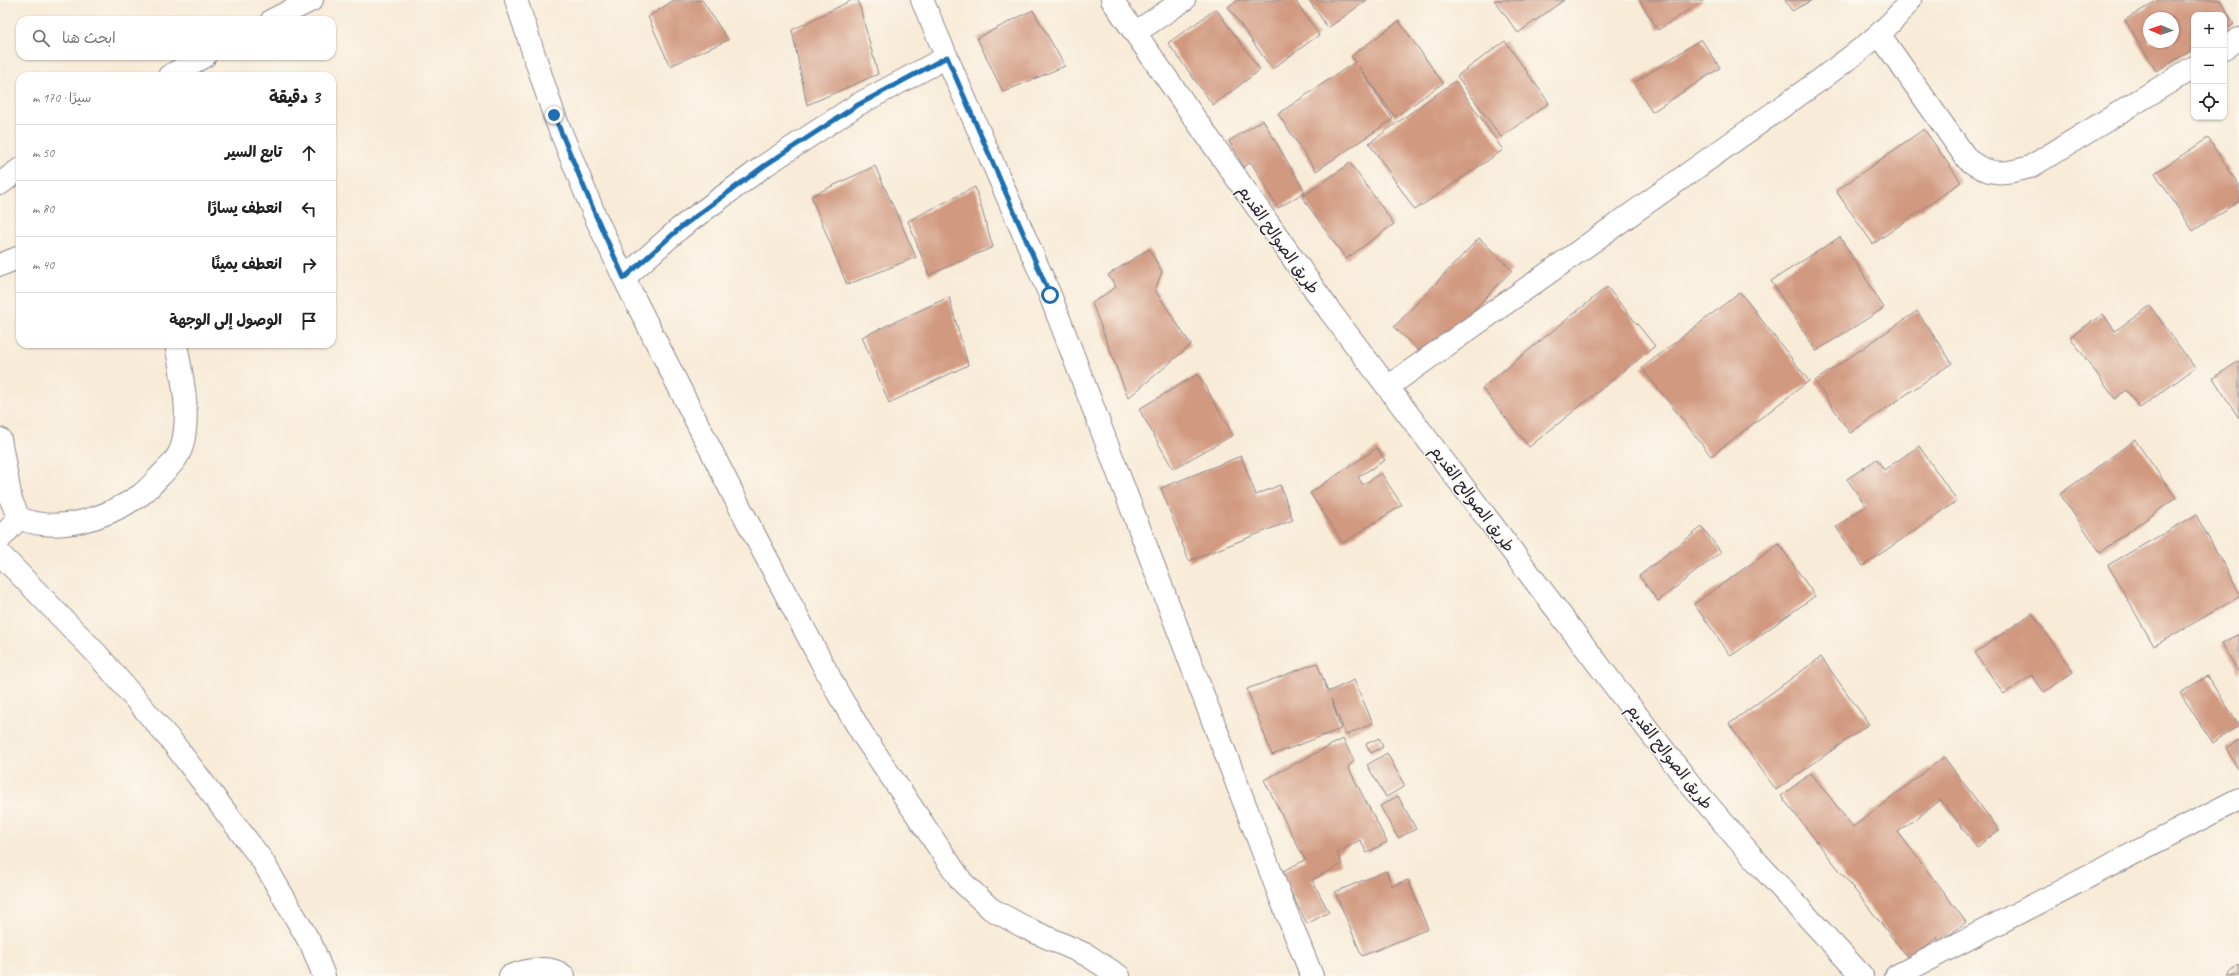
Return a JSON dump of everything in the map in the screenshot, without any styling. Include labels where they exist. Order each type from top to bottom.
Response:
[{"type":"street","points":[[280,16],[312,0]]},
{"type":"street","points":[[516,0],[554,115],[596,216],[624,278],[736,500],[839,695],[863,735],[962,882],[990,909],[1028,929],[1087,955],[1119,976]]},
{"type":"street","points":[[922,0],[1050,295],[1281,900],[1312,976]]},
{"type":"street","name":"طريق الصوالح القديم","points":[[1112,0],[1136,32],[1271,230],[1329,310],[1389,386],[1690,784],[1758,863],[1862,976]]},
{"type":"street","points":[[1136,32],[1184,0]]},
{"type":"street","points":[[1389,386],[1820,80],[1879,34],[1900,15],[1910,0]]},
{"type":"street","points":[[1879,34],[1968,159],[1978,168],[1995,173],[2010,172],[2030,167],[2191,68]]},
{"type":"street","points":[[2227,46],[2239,39]]},
{"type":"street","points":[[624,278],[680,228],[764,166],[856,106],[947,57]]},
{"type":"street","points":[[176,72],[198,60]]},
{"type":"street","points":[[0,184],[16,172]]},
{"type":"street","points":[[0,265],[16,259]]},
{"type":"street","points":[[18,518],[34,524],[52,526],[97,518],[140,496],[178,458],[182,445],[187,404],[177,348]]},
{"type":"street","points":[[0,439],[8,486],[18,518]]},
{"type":"street","points":[[0,539],[18,518]]},
{"type":"street","points":[[0,554],[96,653],[182,756],[262,860],[312,946],[324,976]]},
{"type":"street","points":[[1896,976],[2239,799]]},
{"type":"street","points":[[510,976],[534,969],[551,970],[564,976]]},
{"type":"building","points":[[674,0],[702,0],[728,40],[670,66],[648,17]]},
{"type":"building","points":[[852,0],[858,0],[878,74],[807,105],[792,30]]},
{"type":"building","points":[[1238,0],[1295,0],[1319,35],[1272,69],[1228,7]]},
{"type":"building","points":[[1309,0],[1367,0],[1328,28]]},
{"type":"building","points":[[1494,0],[1564,0],[1518,33]]},
{"type":"building","points":[[1639,0],[1704,0],[1658,30]]},
{"type":"building","points":[[1785,0],[1812,0],[1792,11]]},
{"type":"building","points":[[2158,0],[2220,0],[2227,12],[2191,12],[2191,51],[2156,71],[2125,20]]},
{"type":"building","points":[[1216,9],[1260,70],[1213,105],[1168,43]]},
{"type":"building","points":[[1033,10],[1065,66],[1003,92],[977,38]]},
{"type":"building","points":[[2227,12],[2234,24],[2227,29]]},
{"type":"building","points":[[1399,21],[1443,83],[1395,117],[1359,67],[1393,119],[1316,171],[1278,114],[1355,62],[1351,56]]},
{"type":"building","points":[[1701,39],[1720,68],[1652,112],[1634,83]]},
{"type":"building","points":[[1505,41],[1549,103],[1501,137],[1457,76]]},
{"type":"building","points":[[1455,81],[1503,150],[1415,210],[1369,143]]},
{"type":"building","points":[[1263,120],[1305,192],[1278,208],[1251,162],[1244,167],[1229,141]]},
{"type":"building","points":[[1924,129],[1961,182],[1873,244],[1836,191]]},
{"type":"building","points":[[2208,138],[2239,185],[2239,201],[2193,231],[2155,173]]},
{"type":"building","points":[[1350,163],[1394,224],[1346,259],[1302,197]]},
{"type":"building","points":[[875,166],[916,257],[847,285],[811,196]]},
{"type":"building","points":[[975,187],[993,247],[929,275],[908,221]]},
{"type":"building","points":[[1840,237],[1884,308],[1816,351],[1771,281]]},
{"type":"building","points":[[1479,238],[1512,270],[1427,359],[1394,327]]},
{"type":"building","points":[[1149,249],[1162,272],[1155,290],[1191,345],[1128,398],[1092,303],[1116,287],[1108,275]]},
{"type":"building","points":[[1607,287],[1655,346],[1529,447],[1482,388]]},
{"type":"building","points":[[1740,292],[1809,381],[1711,456],[1642,368]]},
{"type":"building","points":[[949,297],[968,365],[889,403],[862,337]]},
{"type":"building","points":[[2150,306],[2195,368],[2140,408],[2126,390],[2115,399],[2070,337],[2103,314],[2115,331]]},
{"type":"building","points":[[1917,311],[1952,363],[1850,433],[1815,381]]},
{"type":"building","points":[[2239,361],[2239,418],[2213,378]]},
{"type":"building","points":[[1198,374],[1233,435],[1173,469],[1139,409]]},
{"type":"building","points":[[2135,440],[2176,498],[2100,552],[2060,494]]},
{"type":"building","points":[[1919,446],[1957,501],[1863,566],[1836,527],[1866,506],[1847,479],[1877,459],[1884,470]]},
{"type":"building","points":[[1377,448],[1385,460],[1358,477],[1363,485],[1381,473],[1402,505],[1343,543],[1310,493]]},
{"type":"building","points":[[1241,456],[1256,495],[1280,485],[1293,520],[1189,561],[1161,488]]},
{"type":"building","points":[[2196,515],[2239,592],[2239,597],[2154,646],[2108,565]]},
{"type":"building","points":[[1702,527],[1721,552],[1658,601],[1639,576]]},
{"type":"building","points":[[1779,544],[1815,596],[1731,656],[1694,604]]},
{"type":"building","points":[[2032,613],[2073,672],[2044,692],[2032,675],[2004,694],[1975,653]]},
{"type":"building","points":[[2239,634],[2239,673],[2222,643]]},
{"type":"building","points":[[1821,657],[1869,724],[1776,790],[1729,724]]},
{"type":"building","points":[[1317,663],[1328,692],[1354,680],[1373,723],[1346,735],[1331,699],[1341,729],[1272,755],[1247,689]]},
{"type":"building","points":[[2207,676],[2239,725],[2213,743],[2180,693]]},
{"type":"building","points":[[1379,738],[1383,747],[1371,753],[1366,744]]},
{"type":"building","points":[[1343,739],[1354,761],[1348,767],[1387,842],[1367,853],[1360,840],[1337,853],[1342,864],[1312,880],[1329,912],[1307,924],[1281,872],[1305,860],[1264,780]]},
{"type":"building","points":[[2239,740],[2239,771],[2226,748]]},
{"type":"building","points":[[1387,753],[1405,786],[1386,797],[1367,765]]},
{"type":"building","points":[[1944,757],[1999,830],[1977,847],[1941,800],[1898,832],[1966,922],[1938,944],[1938,937],[1909,959],[1781,796],[1811,773],[1853,827]]},
{"type":"building","points":[[1398,796],[1416,829],[1398,838],[1380,806]]},
{"type":"building","points":[[1386,871],[1392,886],[1408,880],[1428,929],[1362,956],[1335,892]]},
{"type":"building","points":[[2239,965],[2239,976],[2227,976]]},
{"type":"route","points":[[554,115],[596,216],[624,278],[680,228],[764,166],[856,106],[947,57],[1050,295]]}]
